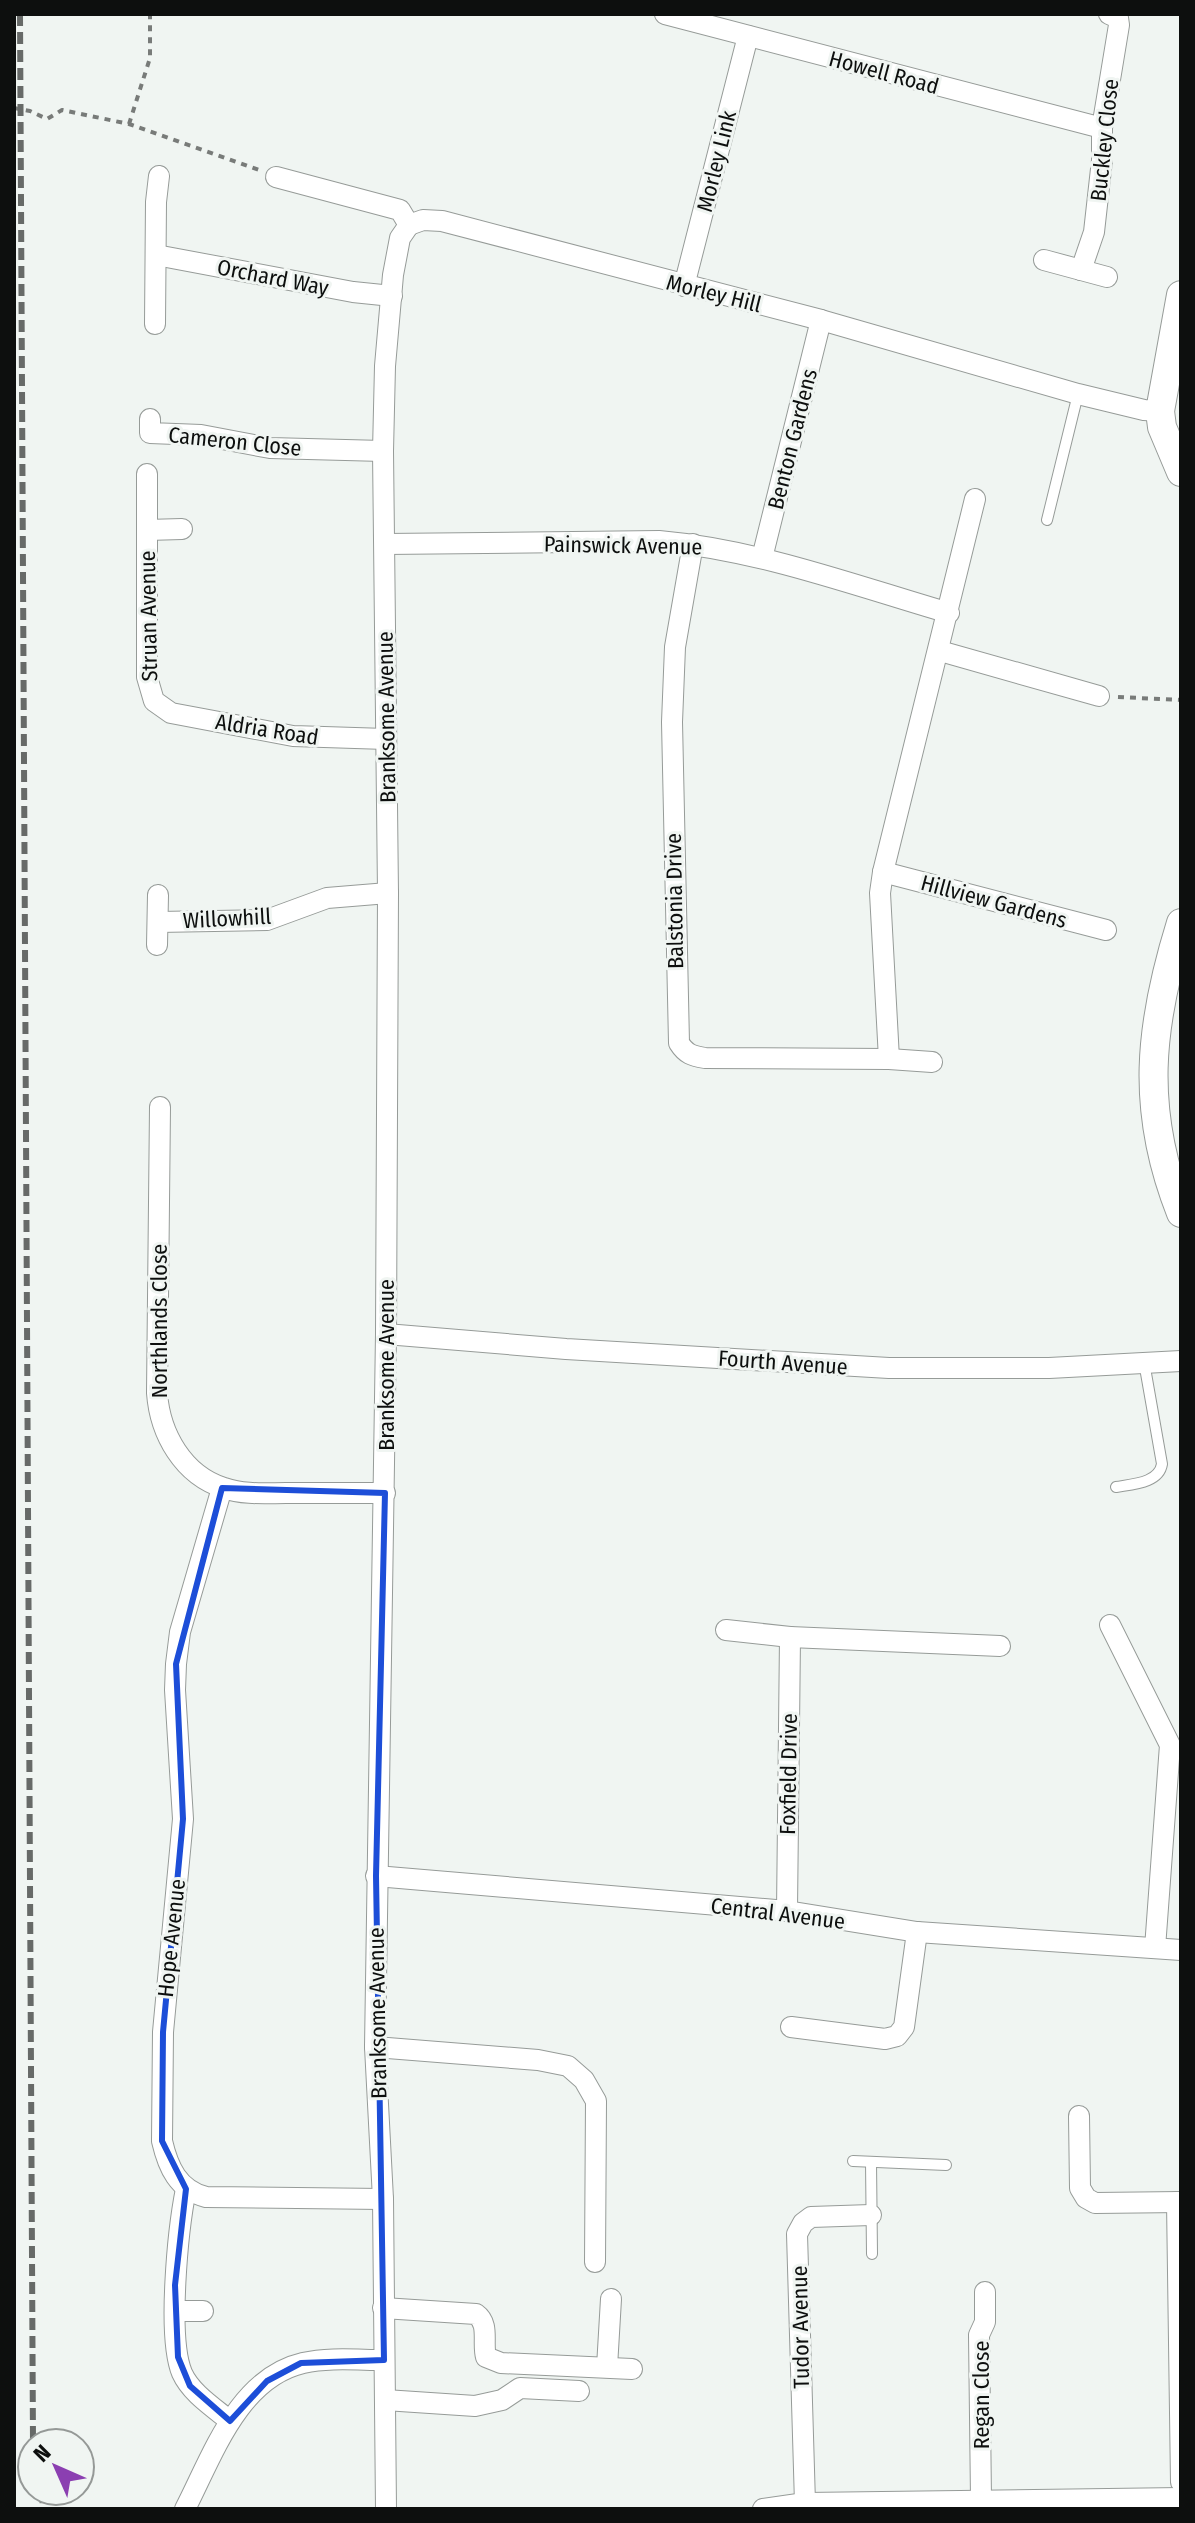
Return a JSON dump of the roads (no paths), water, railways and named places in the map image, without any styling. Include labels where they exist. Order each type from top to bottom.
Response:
[{"type":"street","name":"Howell Road","points":[[665,14],[1102,128]]},
{"type":"street","name":"Buckley Close","points":[[1081,270],[1094,232],[1102,160],[1102,128],[1119,25],[1118,18],[1109,14]]},
{"type":"street","name":"Morley Link","points":[[684,286],[748,36]]},
{"type":"street","points":[[155,324],[159,176]]},
{"type":"street","points":[[276,177],[400,210],[409,225]]},
{"type":"street","name":"Morley Hill","points":[[409,225],[432,219],[821,320],[1078,394],[1160,411]]},
{"type":"street","name":"Branksome Avenue","points":[[386,2509],[383,2199],[375,2047],[386,1334],[388,893],[383,451],[385,366],[397,249],[409,225]]},
{"type":"street","name":"Orchard Way","points":[[156,255],[353,292],[392,296]]},
{"type":"street","points":[[1044,260],[1107,277]]},
{"type":"street","points":[[1181,295],[1160,411],[1162,427],[1181,472]]},
{"type":"street","name":"Benton Gardens","points":[[762,558],[821,320]]},
{"type":"street","name":"Cameron Close","points":[[150,419],[150,433],[201,435],[270,448],[383,451]]},
{"type":"street","name":"Struan Avenue","points":[[147,474],[147,677],[154,701]]},
{"type":"street","points":[[889,1059],[880,893],[883,872],[940,651],[975,499]]},
{"type":"street","name":"Struan Avenue","points":[[147,530],[182,529]]},
{"type":"street","name":"Painswick Avenue","points":[[385,544],[644,541],[693,544],[762,558],[949,613]]},
{"type":"street","name":"Balstonia Drive","points":[[693,544],[675,647],[672,722],[679,1043],[691,1056],[705,1058],[932,1062]]},
{"type":"street","points":[[940,651],[1099,696]]},
{"type":"street","name":"Aldria Road","points":[[154,701],[171,713],[293,736],[386,739]]},
{"type":"street","name":"Hillview Gardens","points":[[883,872],[1106,930]]},
{"type":"street","name":"Willowhill","points":[[158,922],[267,920],[327,898],[388,893]]},
{"type":"street","name":"Willowhill","points":[[157,945],[158,895]]},
{"type":"street","points":[[1181,923],[1169,960],[1152,1068],[1153,1107],[1166,1175],[1181,1213]]},
{"type":"street","name":"Northlands Close","points":[[160,1107],[157,1393],[160,1417],[169,1440],[192,1469],[222,1488],[255,1493],[385,1493]]},
{"type":"street","name":"Fourth Avenue","points":[[386,1334],[566,1349],[889,1368],[1020,1369],[1181,1361]]},
{"type":"street","name":"Hope Avenue","points":[[186,2189],[165,2157],[162,2141],[163,2032],[183,1819],[176,1677],[180,1632],[222,1488]]},
{"type":"street","points":[[1110,1625],[1170,1745],[1155,1948]]},
{"type":"street","points":[[726,1630],[790,1637],[1000,1646]]},
{"type":"street","name":"Foxfield Drive","points":[[787,1911],[790,1637]]},
{"type":"street","name":"Central Avenue","points":[[376,1876],[787,1911],[917,1932],[1181,1950]]},
{"type":"street","points":[[791,2027],[885,2039],[897,2036],[904,2027],[917,1932]]},
{"type":"street","points":[[375,2047],[538,2060],[568,2066],[584,2080],[596,2101],[595,2262]]},
{"type":"street","points":[[1079,2116],[1080,2188],[1086,2198],[1095,2203],[1179,2202],[1181,2482]]},
{"type":"street","points":[[230,2421],[190,2386],[178,2357],[175,2285],[186,2189],[206,2197],[383,2199]]},
{"type":"street","name":"Tudor Avenue","points":[[805,2503],[797,2234],[811,2217],[871,2215]]},
{"type":"street","name":"Regan Close","points":[[981,2499],[979,2335],[985,2322],[985,2292]]},
{"type":"street","points":[[607,2367],[611,2299]]},
{"type":"street","points":[[383,2308],[476,2314],[482,2318],[484,2352],[491,2360],[632,2369]]},
{"type":"street","points":[[176,2311],[203,2311]]},
{"type":"street","points":[[185,2509],[230,2421],[267,2381],[301,2363],[384,2360]]},
{"type":"street","points":[[385,2400],[475,2406],[502,2400],[520,2388],[579,2391]]},
{"type":"street","points":[[763,2509],[805,2503],[1181,2498]]},
{"type":"lane","points":[[1047,520],[1078,394]]},
{"type":"lane","points":[[1116,1487],[1153,1479],[1161,1471],[1144,1362]]},
{"type":"lane","points":[[853,2161],[946,2165]]},
{"type":"lane","points":[[871,2162],[872,2254]]},
{"type":"railway","points":[[20,14],[33,2427]]}]
